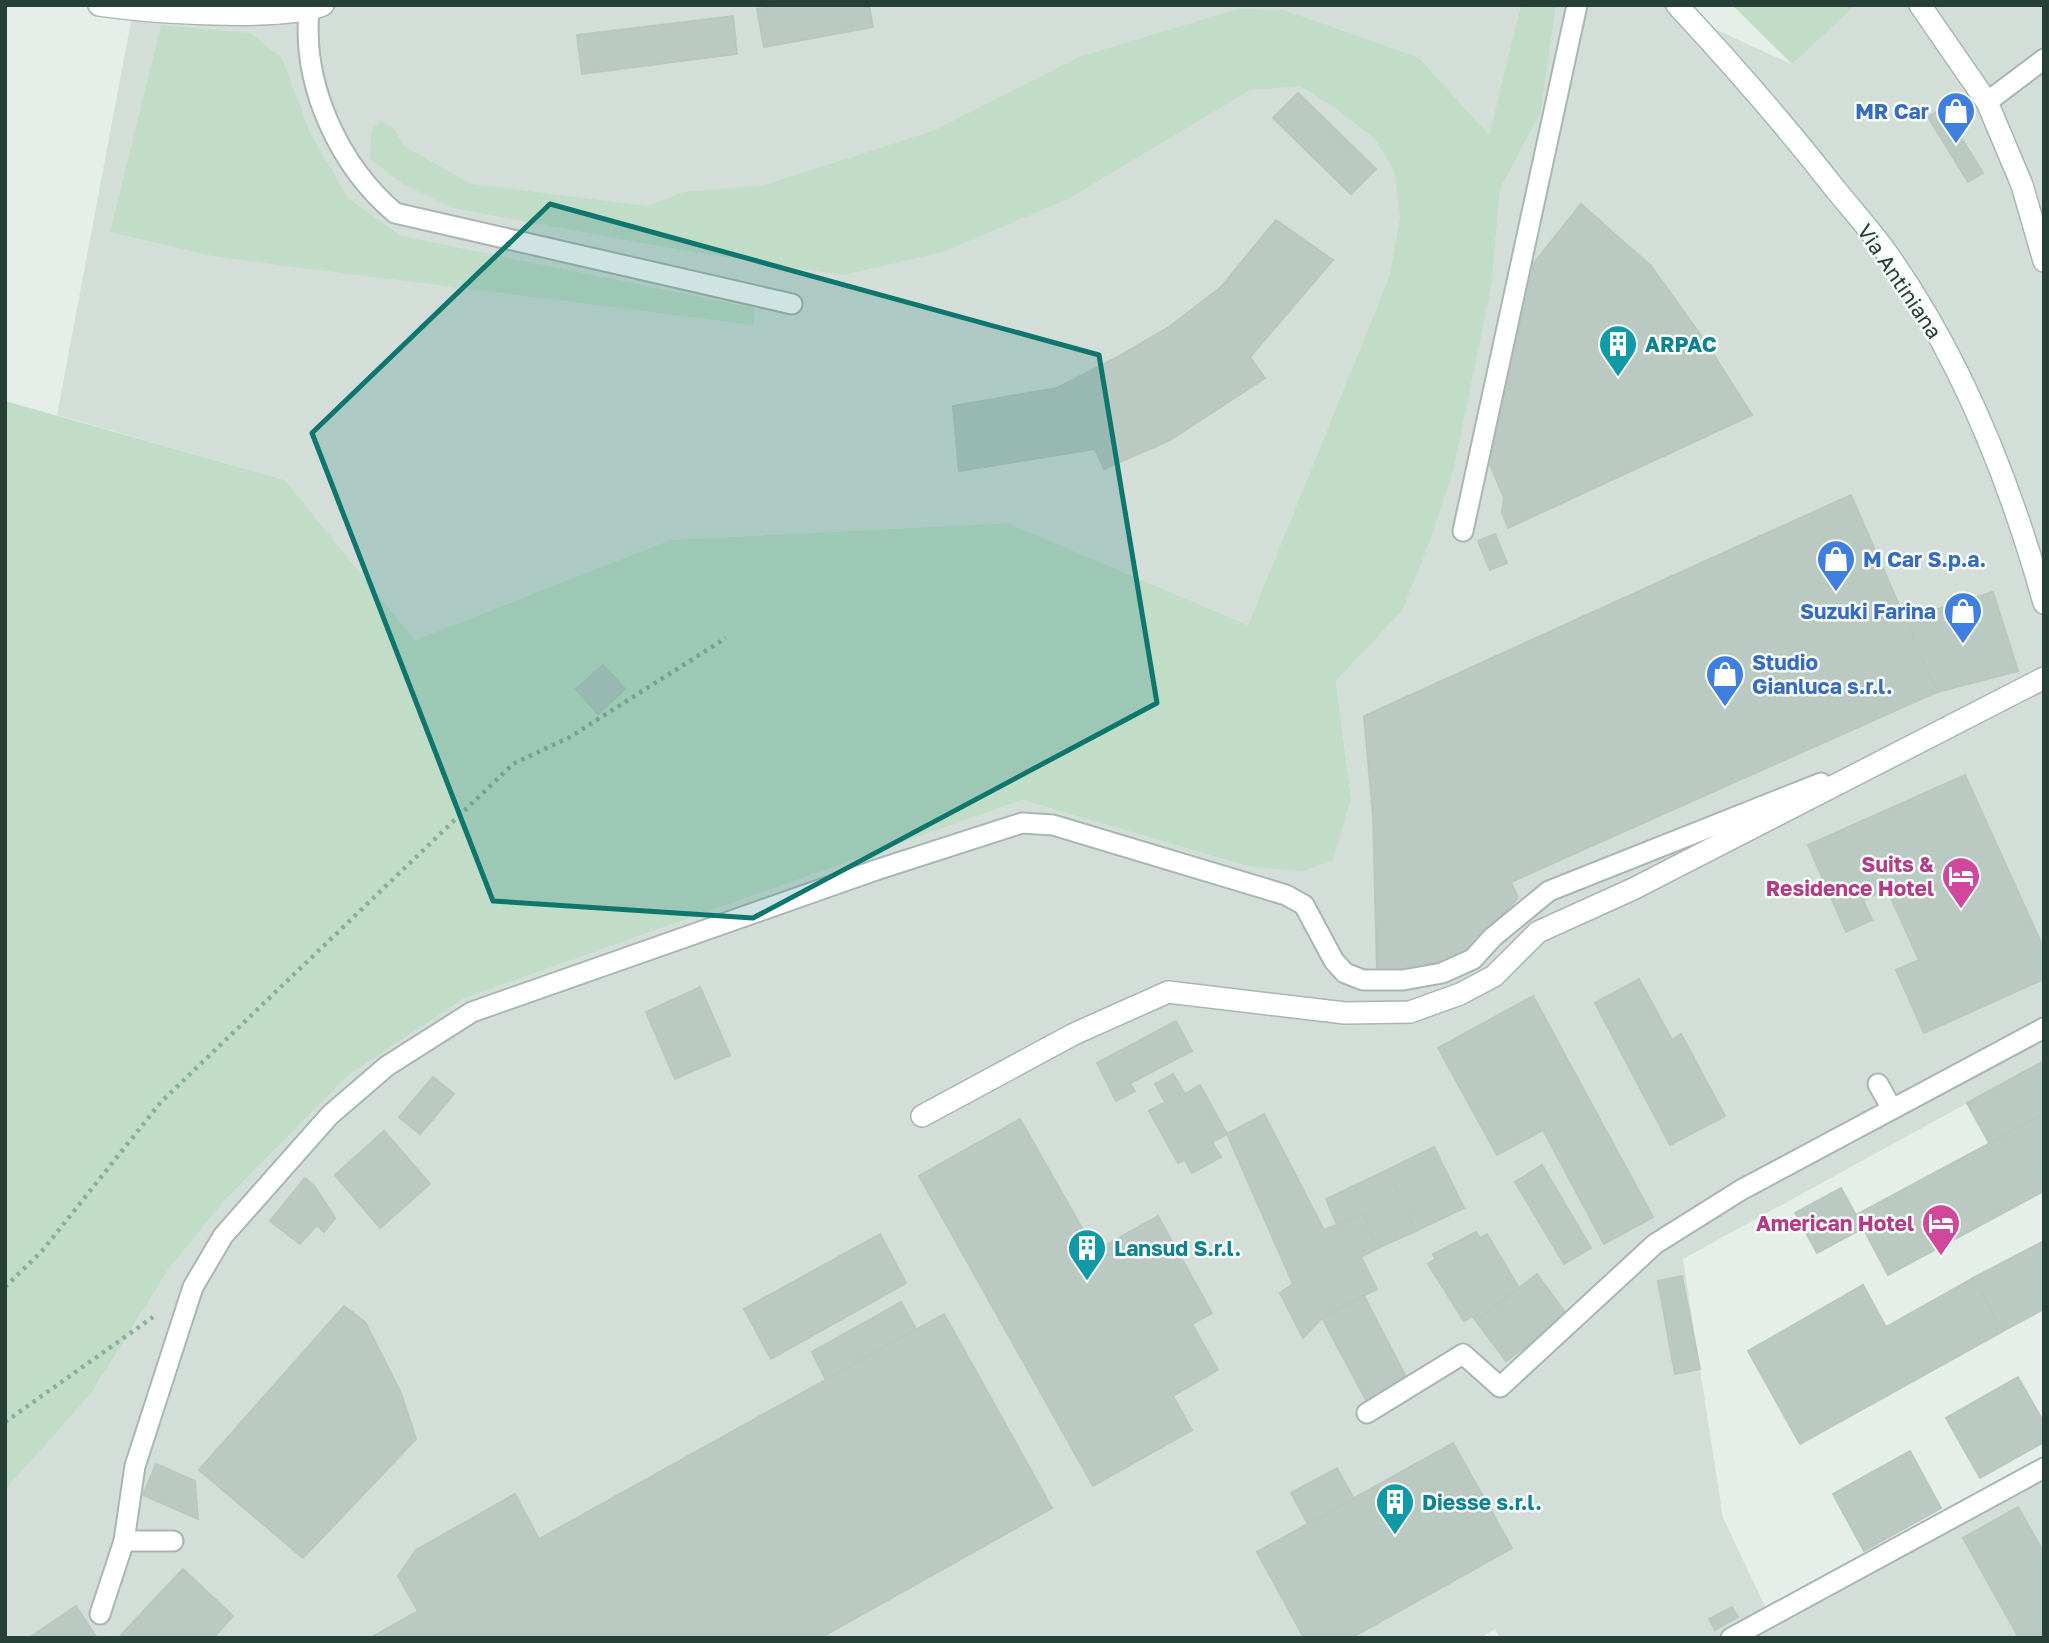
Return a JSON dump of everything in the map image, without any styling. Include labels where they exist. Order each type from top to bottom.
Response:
[{"type":"street","points":[[99,5],[130,10],[219,13],[316,8]]},
{"type":"street","name":"Via Antiniana","points":[[1676,5],[1793,136],[1889,256],[1943,345],[1982,423],[2032,559],[2044,603]]},
{"type":"street","points":[[1920,5],[1987,102],[2022,185],[2044,261]]},
{"type":"street","points":[[922,1116],[1074,1034],[1168,992],[1345,1013],[1410,1012],[1460,995],[1494,976],[1538,932],[1633,888],[2044,678]]},
{"type":"lane","points":[[1463,531],[1577,5]]},
{"type":"lane","points":[[316,8],[306,40],[313,71],[335,136],[359,177],[395,213],[792,304]]},
{"type":"lane","points":[[1987,102],[2044,59]]},
{"type":"lane","points":[[100,1614],[124,1541],[135,1466],[193,1287],[223,1236],[330,1115],[387,1066],[472,1012],[876,870],[1022,823],[1053,825],[1286,895],[1304,905],[1334,961],[1345,973],[1363,980],[1403,980],[1442,973],[1474,959],[1493,937],[1549,891],[1886,759]]},
{"type":"lane","points":[[1367,1413],[1463,1354],[1500,1387],[1655,1244],[1741,1190],[2044,1028]]},
{"type":"lane","points":[[1878,1084],[1892,1109]]},
{"type":"lane","points":[[1731,1638],[2044,1468]]},
{"type":"lane","points":[[124,1541],[173,1541]]},
{"type":"path","points":[[5,1287],[42,1251],[161,1102],[513,764],[570,737],[726,638]]},
{"type":"path","points":[[5,1422],[193,1287]]},
{"type":"highlighted area","points":[[550,204],[1099,355],[1157,703],[753,918],[493,901],[312,433]]},
{"type":"shaded area","points":[[134,5],[1521,5],[1489,135],[1400,217],[1389,277],[1248,625],[1008,523],[670,540],[415,640],[285,480],[57,415]]},
{"type":"shaded area","points":[[1556,5],[1663,5],[1791,64],[1856,5],[2044,5],[2044,1061],[1683,1259],[1723,1518],[1775,1627],[2044,1475],[2044,1638],[1500,1638],[1495,1629],[1480,1638],[5,1638],[5,1490],[91,1394],[168,1270],[225,1200],[349,1075],[465,998],[1022,800],[1247,866],[1351,798],[1336,681],[1402,611],[1492,282],[1500,189],[1541,112]]},
{"type":"green space","points":[[1521,5],[1556,5],[1541,112],[1500,189],[1492,282],[1453,472],[1430,541],[1402,611],[1336,681],[1351,798],[1333,860],[1303,871],[1247,866],[1022,800],[465,998],[349,1075],[225,1200],[168,1270],[91,1394],[5,1490],[5,401],[285,480],[415,640],[670,540],[1008,523],[1248,625],[1389,277],[1400,217],[1394,170],[1374,138],[1334,107],[1300,86],[1250,90],[1068,199],[943,252],[843,275],[675,249],[453,208],[402,183],[370,159],[371,133],[379,120],[393,127],[404,146],[471,184],[648,206],[684,192],[761,186],[933,131],[1079,57],[1238,9],[1284,10],[1419,58],[1489,135]]},
{"type":"green space","points":[[1732,5],[1856,5],[1792,64]]},
{"type":"green space","points":[[161,25],[250,33],[282,58],[310,133],[348,198],[401,236],[754,308],[754,325],[217,257],[110,232]]},
{"type":"building","points":[[779,5],[869,5],[873,27],[764,47],[757,9]]},
{"type":"building","points":[[733,16],[737,54],[582,74],[577,35]]},
{"type":"building","points":[[1298,93],[1376,169],[1351,194],[1273,118]]},
{"type":"building","name":"MR Car","points":[[1943,108],[1983,173],[1968,182],[1928,117]]},
{"type":"building","name":"ARPAC","points":[[1581,204],[1651,266],[1705,341],[1752,415],[1508,528],[1502,512],[1504,498],[1489,462],[1534,263]]},
{"type":"building","points":[[1276,220],[1333,260],[1250,357],[1265,378],[1170,440],[1104,469],[1095,449],[959,471],[953,406],[1057,388],[1112,360],[1169,327],[1221,287]]},
{"type":"building","points":[[1851,495],[1937,692],[1511,882],[1518,898],[1466,953],[1410,970],[1377,972],[1373,816],[1364,716]]},
{"type":"building","points":[[1495,534],[1507,563],[1490,570],[1478,541]]},
{"type":"building","name":"Suzuki Farina","points":[[1993,592],[2018,671],[1937,692],[1905,619]]},
{"type":"building","points":[[603,665],[625,689],[598,714],[576,689]]},
{"type":"building","name":"Suits & Residence Hotel","points":[[1965,775],[2044,949],[2044,979],[1924,1033],[1896,970],[1919,960],[1887,889],[1863,900],[1872,920],[1846,932],[1808,845]]},
{"type":"building","points":[[1639,979],[1672,1040],[1681,1034],[1725,1116],[1670,1145],[1595,1003]]},
{"type":"building","points":[[700,987],[730,1055],[675,1079],[646,1012]]},
{"type":"building","points":[[1533,996],[1653,1217],[1604,1244],[1543,1130],[1497,1155],[1438,1048]]},
{"type":"building","points":[[1176,1021],[1192,1051],[1130,1083],[1135,1091],[1116,1101],[1097,1063]]},
{"type":"building","points":[[2044,1061],[2044,1114],[1989,1143],[1967,1103]]},
{"type":"building","points":[[1173,1074],[1185,1094],[1200,1085],[1227,1134],[1212,1142],[1221,1157],[1192,1173],[1185,1160],[1178,1163],[1149,1111],[1165,1102],[1155,1084]]},
{"type":"building","points":[[433,1077],[454,1094],[420,1134],[399,1117]]},
{"type":"building","points":[[1264,1114],[1324,1230],[1363,1214],[1378,1248],[1361,1257],[1377,1289],[1322,1318],[1303,1338],[1280,1293],[1293,1284],[1227,1134]]},
{"type":"building","points":[[2044,1114],[2044,1191],[1888,1275],[1856,1215]]},
{"type":"building","name":"Lansud S.r.l.","points":[[1020,1119],[1095,1251],[1158,1216],[1212,1313],[1192,1324],[1218,1370],[1173,1396],[1192,1430],[1093,1486],[919,1176]]},
{"type":"building","points":[[384,1131],[430,1184],[380,1228],[335,1175]]},
{"type":"building","points":[[1434,1147],[1464,1208],[1416,1231],[1387,1170]]},
{"type":"building","points":[[1542,1165],[1591,1248],[1564,1264],[1515,1182]]},
{"type":"building","points":[[1387,1170],[1416,1231],[1378,1248],[1363,1214],[1337,1225],[1326,1199]]},
{"type":"building","points":[[305,1178],[315,1187],[335,1218],[324,1232],[317,1225],[300,1244],[270,1221]]},
{"type":"building","points":[[1841,1188],[1863,1228],[1817,1253],[1795,1213]]},
{"type":"building","points":[[1476,1232],[1480,1238],[1487,1234],[1519,1288],[1476,1321],[1472,1316],[1464,1321],[1428,1264],[1435,1259],[1433,1254]]},
{"type":"building","points":[[880,1234],[906,1283],[771,1359],[744,1309]]},
{"type":"building","points":[[2044,1241],[2044,1309],[2003,1331],[1973,1278]]},
{"type":"building","points":[[1537,1274],[1567,1315],[1506,1361],[1476,1321]]},
{"type":"building","points":[[1682,1276],[1700,1369],[1675,1374],[1658,1281]]},
{"type":"building","points":[[1973,1278],[2003,1331],[1800,1444],[1748,1351],[1863,1285],[1886,1327]]},
{"type":"building","points":[[1364,1296],[1405,1375],[1368,1404],[1322,1318]]},
{"type":"building","points":[[901,1302],[916,1329],[826,1380],[812,1352]]},
{"type":"building","points":[[344,1306],[365,1322],[401,1393],[416,1439],[303,1558],[199,1470]]},
{"type":"building","points":[[944,1314],[1052,1508],[820,1638],[370,1638],[418,1611],[398,1576],[416,1550],[515,1494],[539,1539]]},
{"type":"building","points":[[2018,1377],[2044,1423],[2044,1442],[1980,1478],[1946,1418]]},
{"type":"building","name":"Diesse s.r.l.","points":[[1453,1443],[1512,1548],[1351,1638],[1304,1638],[1257,1552]]},
{"type":"building","points":[[1910,1451],[1941,1508],[1864,1551],[1833,1494]]},
{"type":"building","points":[[156,1464],[195,1481],[198,1519],[143,1495]]},
{"type":"building","points":[[1337,1468],[1354,1499],[1308,1524],[1291,1493]]},
{"type":"building","points":[[2018,1507],[2044,1553],[2044,1638],[2019,1638],[1963,1538]]},
{"type":"building","points":[[183,1569],[233,1616],[213,1638],[124,1638],[121,1635]]},
{"type":"building","points":[[76,1606],[97,1638],[29,1638]]},
{"type":"building","points":[[1732,1607],[1738,1617],[1715,1630],[1709,1619]]},
{"type":"place","name":"MR Car","points":[[1956,145]]},
{"type":"place","name":"ARPAC","points":[[1618,378]]},
{"type":"place","name":"M Car S.p.a.","points":[[1836,593]]},
{"type":"place","name":"Suzuki Farina","points":[[1963,645]]},
{"type":"place","name":"Studio Gianluca s.r.l.","points":[[1725,708]]},
{"type":"place","name":"Suits & Residence Hotel","points":[[1961,910]]},
{"type":"place","name":"American Hotel","points":[[1941,1257]]},
{"type":"place","name":"Lansud S.r.l.","points":[[1087,1282]]},
{"type":"place","name":"Diesse s.r.l.","points":[[1395,1536]]}]
